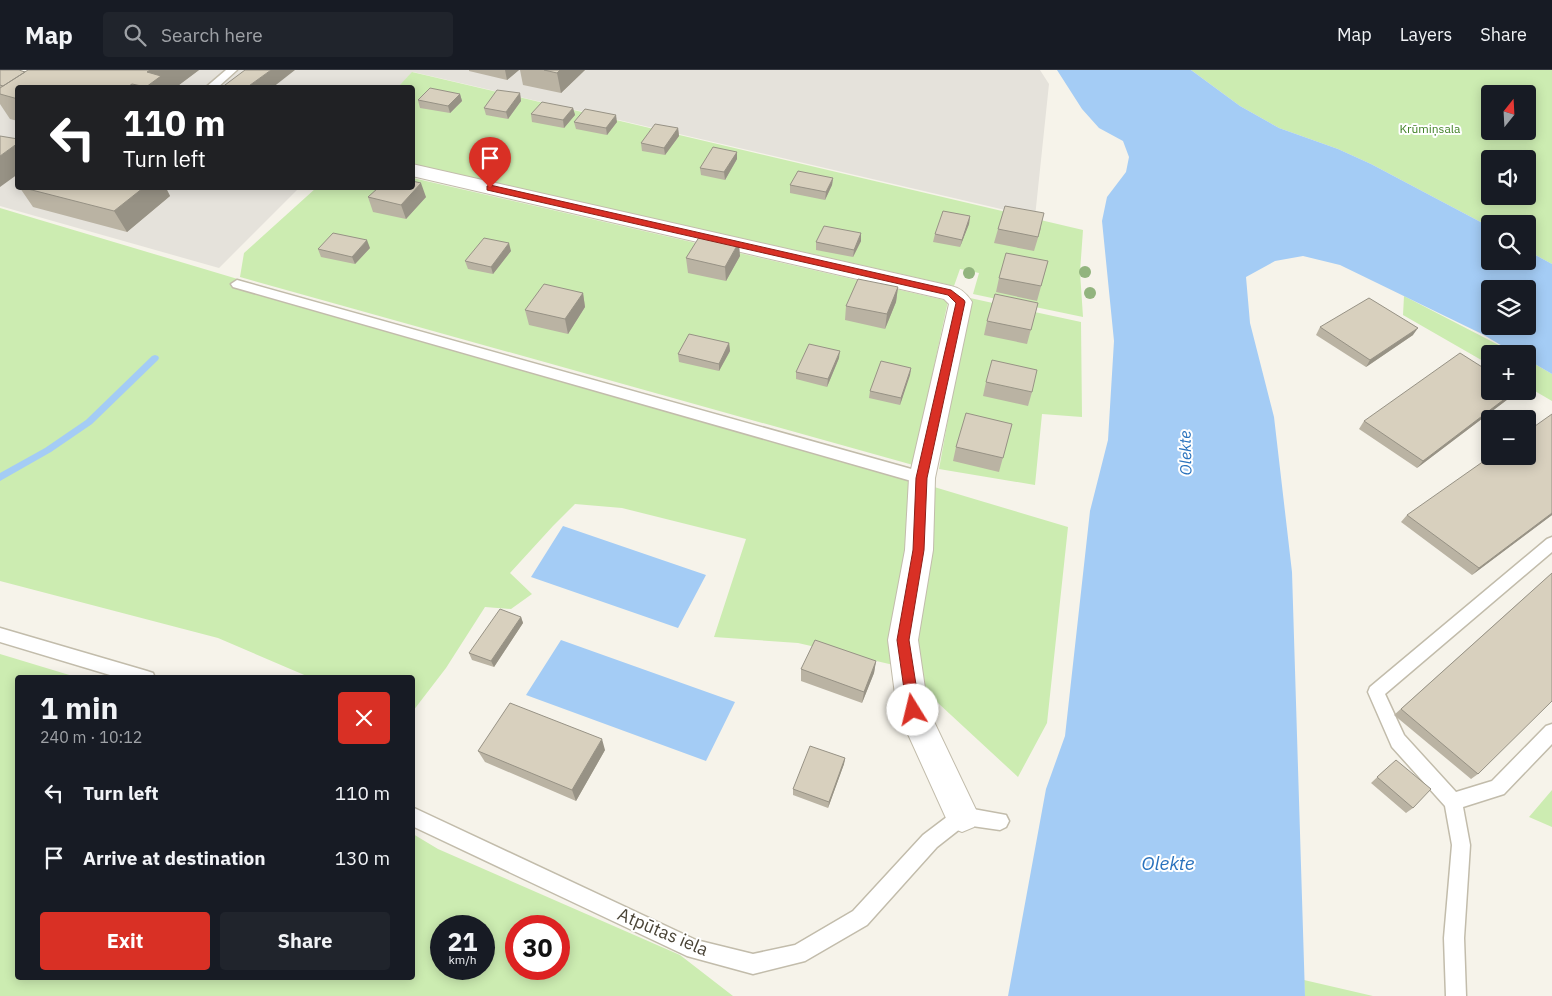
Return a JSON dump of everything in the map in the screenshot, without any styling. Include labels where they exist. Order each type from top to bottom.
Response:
[{"type":"street","points":[[415,171],[951,293],[961,302],[922,478],[918,550],[903,640],[913,710],[962,816]]},
{"type":"lane","points":[[214,85],[232,70]]},
{"type":"lane","points":[[237,284],[922,478]]},
{"type":"lane","points":[[1456,996],[1454,938],[1461,845],[1453,802],[1398,741],[1376,692],[1552,543]]},
{"type":"lane","points":[[0,635],[137,675]]},
{"type":"lane","points":[[1453,802],[1498,788],[1552,732]]},
{"type":"lane","points":[[962,816],[1000,821]]},
{"type":"lane","name":"Atpūtas iela","points":[[415,817],[694,949],[752,964],[798,954],[860,918],[930,841],[962,816]]},
{"type":"shaded area","points":[[55,70],[1040,70],[1049,84],[1035,217],[413,72],[400,85],[32,85]]},
{"type":"shaded area","points":[[15,94],[15,190],[297,190],[219,268],[0,206],[0,104]]},
{"type":"green space","name":"Krūmiņsala","points":[[1191,70],[1552,70],[1552,264],[1536,255],[1536,215],[1481,215],[1481,222],[1371,164],[1338,149],[1279,128],[1240,106]]},
{"type":"green space","points":[[412,72],[1083,230],[1080,272],[1083,317],[973,294],[979,273],[960,269],[954,286],[415,164],[415,85],[400,85]]},
{"type":"green space","points":[[415,178],[948,301],[913,465],[240,277],[244,253],[314,190],[415,190]]},
{"type":"green space","points":[[0,208],[1068,527],[1047,723],[1018,777],[898,666],[798,643],[714,637],[746,539],[622,508],[575,504],[510,573],[532,594],[511,609],[485,607],[446,668],[415,708],[415,675],[304,675],[218,638],[0,581]]},
{"type":"green space","points":[[1404,296],[1499,345],[1481,345],[1481,360],[1403,315]]},
{"type":"green space","points":[[970,298],[1081,322],[1082,417],[1042,414],[1035,485],[939,469]]},
{"type":"green space","points":[[1536,365],[1552,374],[1552,401],[1536,392]]},
{"type":"green space","points":[[0,654],[69,675],[15,675],[15,980],[415,980],[415,835],[438,849],[680,955],[733,996],[0,996]]},
{"type":"green space","points":[[1552,790],[1552,827],[1529,817]]},
{"type":"green space","points":[[1304,980],[1373,996],[1305,996]]},
{"type":"water","name":"Olekte","points":[[1057,70],[1191,70],[1240,106],[1279,128],[1338,149],[1371,164],[1481,222],[1481,270],[1536,270],[1536,255],[1552,264],[1552,374],[1536,365],[1536,345],[1501,345],[1484,335],[1536,335],[1536,280],[1481,280],[1481,334],[1340,265],[1303,256],[1275,261],[1246,277],[1250,323],[1274,417],[1292,572],[1305,996],[1008,996],[1046,789],[1065,736],[1090,511],[1108,440],[1114,341],[1102,221],[1107,197],[1126,172],[1129,157],[1123,141],[1099,128],[1082,109]]},
{"type":"water","points":[[563,526],[706,575],[678,628],[531,577]]},
{"type":"water","points":[[561,640],[735,702],[706,761],[526,695]]},
{"type":"building","points":[[0,70],[19,70],[25,72],[3,86],[0,85]]},
{"type":"building","points":[[28,70],[150,70],[147,72],[161,76],[149,85],[15,85],[15,98],[0,94],[0,88]]},
{"type":"building","points":[[245,70],[271,70],[250,85],[225,85]]},
{"type":"building","points":[[544,70],[560,70],[557,73]]},
{"type":"building","points":[[430,88],[460,94],[448,106],[418,100]]},
{"type":"building","points":[[497,90],[520,93],[506,112],[484,108]]},
{"type":"building","points":[[542,102],[573,108],[563,120],[531,114]]},
{"type":"building","points":[[585,109],[616,115],[606,128],[574,122]]},
{"type":"building","points":[[655,124],[678,128],[664,148],[641,143]]},
{"type":"building","points":[[0,136],[15,138],[15,145],[0,156]]},
{"type":"building","points":[[713,147],[737,152],[724,172],[700,168]]},
{"type":"building","points":[[798,171],[833,178],[826,192],[790,185]]},
{"type":"building","points":[[415,182],[421,183],[415,190]]},
{"type":"building","points":[[32,190],[140,190],[114,211]]},
{"type":"building","points":[[376,190],[415,190],[401,205],[368,197]]},
{"type":"building","points":[[1005,206],[1044,213],[1038,237],[998,229]]},
{"type":"building","points":[[943,211],[970,216],[962,240],[935,234]]},
{"type":"building","points":[[824,226],[861,233],[854,250],[816,242]]},
{"type":"building","points":[[333,233],[367,240],[352,257],[318,249]]},
{"type":"building","points":[[701,234],[739,242],[725,267],[686,258]]},
{"type":"building","points":[[484,238],[509,243],[491,267],[465,261]]},
{"type":"building","points":[[1006,253],[1048,261],[1041,286],[999,278]]},
{"type":"building","points":[[858,279],[898,287],[887,314],[846,306]]},
{"type":"building","points":[[544,284],[583,293],[565,319],[525,310]]},
{"type":"building","points":[[995,294],[1038,303],[1031,330],[987,321]]},
{"type":"building","points":[[1369,298],[1418,328],[1370,360],[1320,327]]},
{"type":"building","points":[[689,334],[729,343],[719,364],[678,354]]},
{"type":"building","points":[[809,344],[840,351],[828,379],[796,372]]},
{"type":"building","points":[[1460,353],[1481,366],[1481,400],[1503,400],[1490,410],[1481,410],[1481,417],[1423,461],[1364,421]]},
{"type":"building","points":[[992,360],[1037,370],[1032,392],[986,382]]},
{"type":"building","points":[[881,361],[911,368],[901,398],[870,391]]},
{"type":"building","points":[[966,413],[1012,424],[1003,458],[956,447]]},
{"type":"building","points":[[1552,414],[1552,513],[1479,568],[1407,515],[1481,463],[1481,465],[1536,465],[1536,425]]},
{"type":"building","points":[[1552,573],[1552,701],[1478,774],[1401,709]]},
{"type":"building","points":[[500,609],[521,617],[491,661],[469,653]]},
{"type":"building","points":[[815,640],[876,661],[864,692],[801,669]]},
{"type":"building","points":[[510,703],[602,739],[572,790],[478,751]]},
{"type":"building","points":[[810,746],[845,758],[829,802],[793,789]]},
{"type":"building","points":[[1396,760],[1431,789],[1413,808],[1377,777]]},
{"type":"waterway","points":[[0,477],[48,450],[89,422],[155,358]]},
{"type":"route","points":[[490,188],[951,293],[961,302],[922,478],[918,550],[903,640],[913,710]]}]
